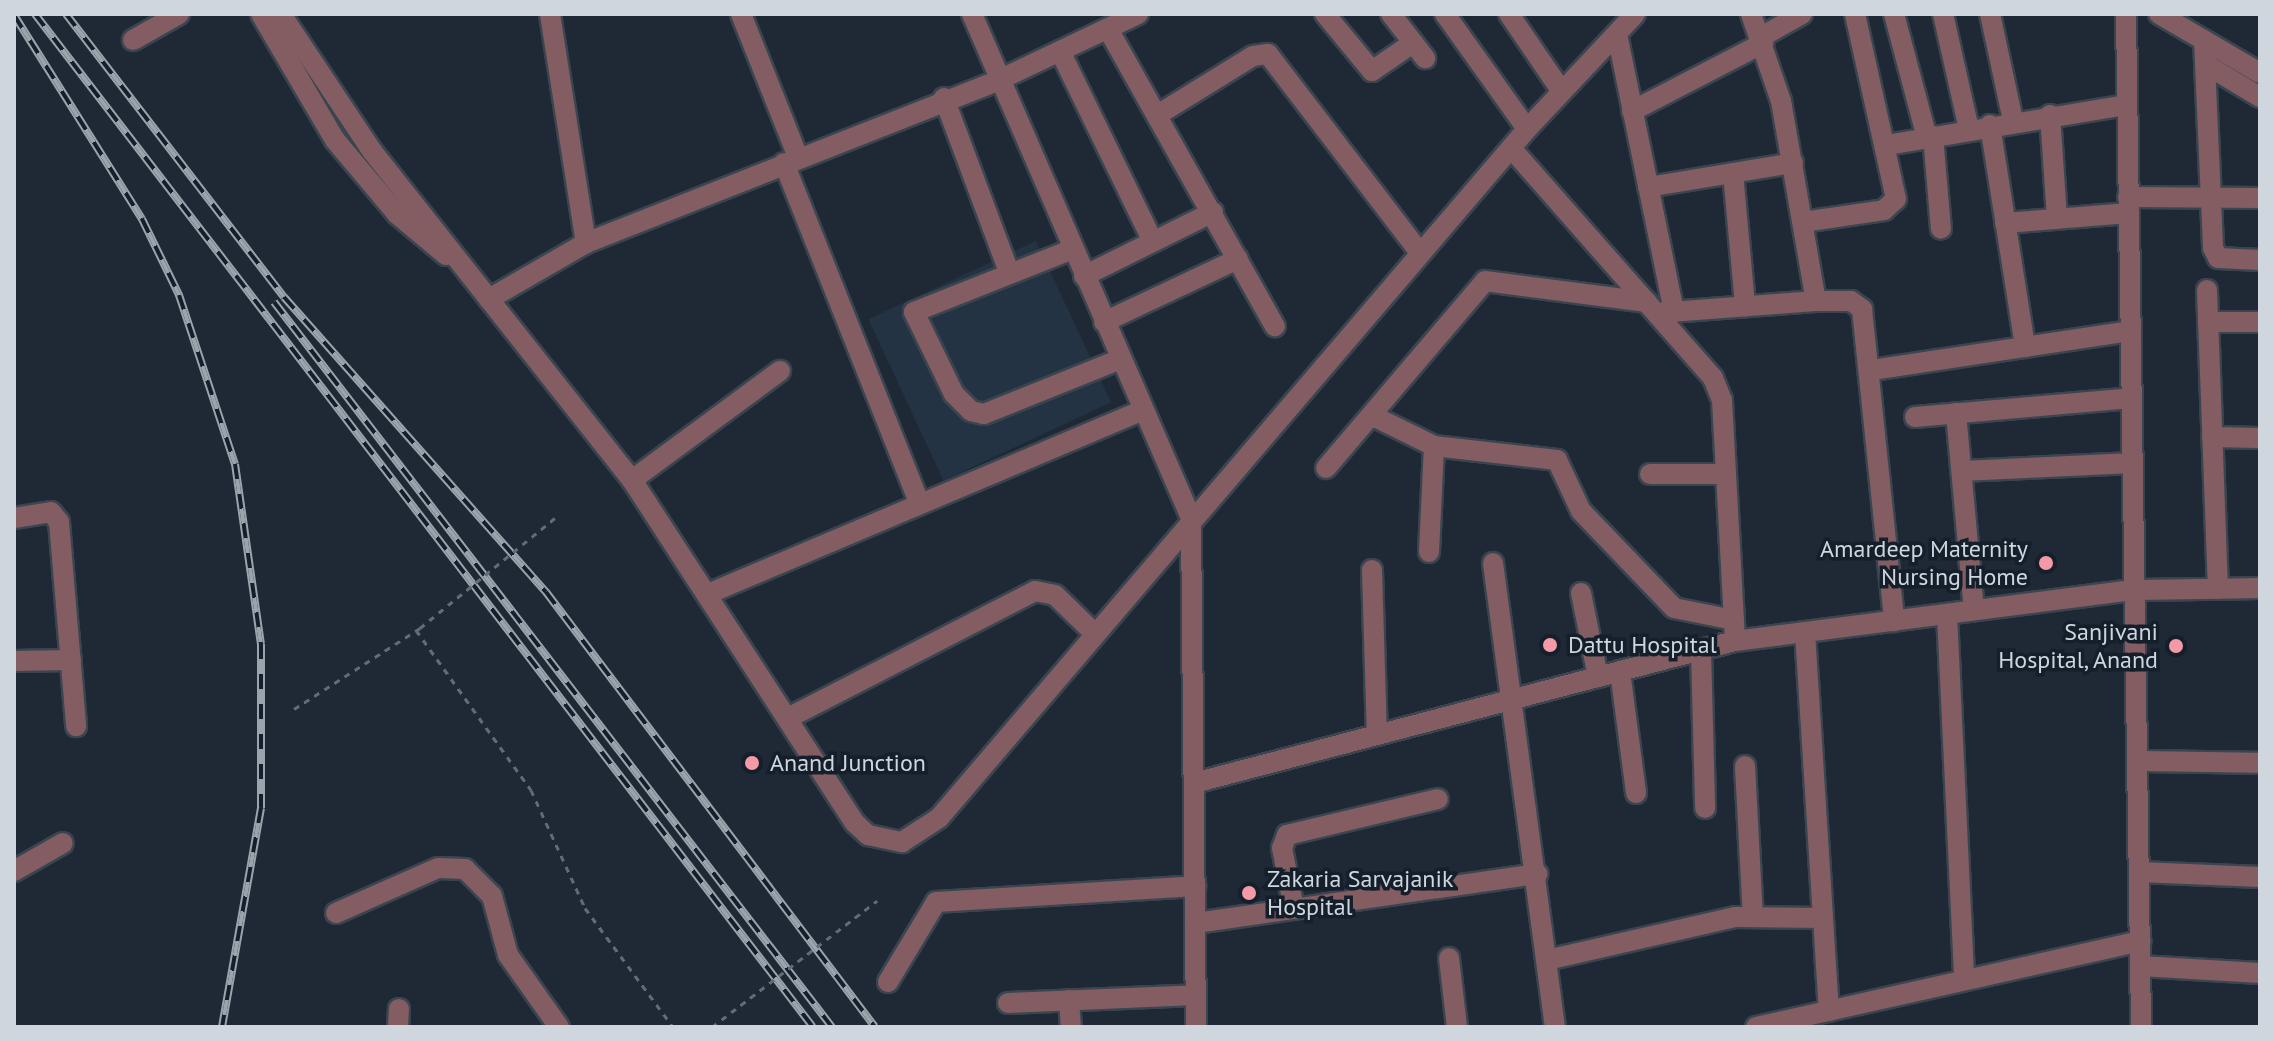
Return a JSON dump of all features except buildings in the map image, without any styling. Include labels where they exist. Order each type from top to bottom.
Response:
[{"type":"street","points":[[261,14],[335,140],[397,214],[474,278]]},
{"type":"street","points":[[281,14],[319,79],[632,480],[710,593],[855,823],[868,835],[902,842],[939,818],[1191,518],[1527,129],[1624,22]]},
{"type":"street","points":[[550,14],[586,243]]},
{"type":"street","points":[[741,14],[791,160],[918,500]]},
{"type":"street","points":[[972,14],[1191,518],[1196,1027]]},
{"type":"street","points":[[489,299],[586,243],[944,98],[999,80],[1138,14]]},
{"type":"street","points":[[1325,14],[1372,71],[1419,51],[1391,14]]},
{"type":"street","points":[[1445,14],[1527,129]]},
{"type":"street","points":[[1509,14],[1562,92]]},
{"type":"street","points":[[1751,14],[1762,40],[1793,163],[1816,301]]},
{"type":"street","points":[[1632,111],[1762,40],[1802,14]]},
{"type":"street","points":[[1803,222],[1893,205],[1887,145],[1855,14]]},
{"type":"street","points":[[1894,14],[1930,137],[1941,229]]},
{"type":"street","points":[[1943,14],[1969,129]]},
{"type":"street","points":[[1990,14],[2013,120]]},
{"type":"street","points":[[2126,14],[2141,1027]]},
{"type":"street","points":[[2159,14],[2260,73]]},
{"type":"street","points":[[133,40],[176,15]]},
{"type":"street","points":[[1624,22],[1632,111],[1648,187],[1659,309]]},
{"type":"street","points":[[1108,29],[1159,114],[1275,326]]},
{"type":"street","points":[[2204,40],[2208,198],[2218,258],[2260,260]]},
{"type":"street","points":[[1060,51],[1153,242]]},
{"type":"street","points":[[1159,114],[1253,56],[1268,54],[1420,253]]},
{"type":"street","points":[[2205,64],[2260,97]]},
{"type":"street","points":[[944,98],[1009,272]]},
{"type":"street","points":[[1887,145],[2013,120],[2127,105]]},
{"type":"street","points":[[2050,115],[2057,219]]},
{"type":"street","points":[[1990,125],[2025,347]]},
{"type":"street","points":[[1511,148],[1659,309],[1713,378],[1726,474],[1735,641]]},
{"type":"street","points":[[1648,187],[1793,163]]},
{"type":"street","points":[[1733,173],[1745,306]]},
{"type":"street","points":[[2005,223],[2057,219],[2128,205],[2208,198],[2260,198]]},
{"type":"street","points":[[1084,276],[1213,212]]},
{"type":"street","points":[[1073,249],[914,312],[954,394],[971,411],[984,414],[1121,359]]},
{"type":"street","points":[[1104,322],[1238,259]]},
{"type":"street","points":[[1326,468],[1485,281],[1659,309],[1851,301],[1862,309],[1872,370],[1894,621]]},
{"type":"street","points":[[2207,290],[2218,589]]},
{"type":"street","points":[[2208,322],[2260,322]]},
{"type":"street","points":[[1872,370],[2131,331]]},
{"type":"street","points":[[632,480],[780,371]]},
{"type":"street","points":[[1915,417],[2131,398]]},
{"type":"street","points":[[710,593],[918,500],[1143,410]]},
{"type":"street","points":[[1956,413],[1974,610]]},
{"type":"street","points":[[1373,416],[1434,446],[1557,460],[1581,511],[1674,608],[1734,620]]},
{"type":"street","points":[[2212,437],[2260,438]]},
{"type":"street","points":[[1429,552],[1434,446]]},
{"type":"street","points":[[1962,471],[2133,463]]},
{"type":"street","points":[[1650,474],[1726,474]]},
{"type":"street","points":[[14,518],[44,511],[59,522],[76,726]]},
{"type":"street","points":[[1493,563],[1516,698],[1555,1027]]},
{"type":"street","points":[[1372,570],[1377,735]]},
{"type":"street","points":[[1194,783],[1735,641],[2135,590],[2260,588]]},
{"type":"street","points":[[788,718],[1035,591],[1055,595],[1094,633]]},
{"type":"street","points":[[1581,593],[1598,677]]},
{"type":"street","points":[[1947,614],[1964,980]]},
{"type":"street","points":[[1805,632],[1829,1011]]},
{"type":"street","points":[[1701,650],[1705,808]]},
{"type":"street","points":[[14,661],[71,660]]},
{"type":"street","points":[[1620,671],[1636,793]]},
{"type":"street","points":[[2137,761],[2260,763]]},
{"type":"street","points":[[1745,766],[1753,917]]},
{"type":"street","points":[[1294,909],[1282,848],[1287,835],[1438,799]]},
{"type":"street","points":[[14,871],[63,843]]},
{"type":"street","points":[[336,913],[438,868],[465,869],[492,896],[508,955],[559,1027]]},
{"type":"street","points":[[2139,872],[2260,877]]},
{"type":"street","points":[[1196,923],[1537,874]]},
{"type":"street","points":[[888,982],[936,902],[1196,886]]},
{"type":"street","points":[[1547,960],[1753,917],[1823,918]]},
{"type":"street","points":[[1756,1027],[2140,941]]},
{"type":"street","points":[[1449,958],[1457,1027]]},
{"type":"street","points":[[2140,966],[2260,973]]},
{"type":"street","points":[[1008,1003],[1196,995]]},
{"type":"street","points":[[1069,1000],[1071,1027]]},
{"type":"path","points":[[294,709],[418,629],[555,518]]},
{"type":"path","points":[[418,629],[531,790],[585,908],[673,1027]]},
{"type":"path","points":[[712,1027],[877,901]]},
{"type":"shaded area","points":[[1036,241],[1111,402],[944,481],[868,319]]},
{"type":"railway","points":[[35,14],[813,1027]]},
{"type":"railway","points":[[66,14],[284,297],[546,592],[875,1027]]},
{"type":"railway","points":[[14,15],[142,219],[179,295],[235,464],[261,644],[261,808],[222,1027]]},
{"type":"railway","points":[[274,302],[832,1027]]},
{"type":"place","name":"Amardeep Maternity Nursing Home","points":[[2046,563]]},
{"type":"place","name":"Dattu Hospital","points":[[1550,645]]},
{"type":"place","name":"Sanjivani Hospital, Anand","points":[[2176,646]]},
{"type":"place","name":"Anand Junction","points":[[752,763]]},
{"type":"place","name":"Zakaria Sarvajanik Hospital","points":[[1249,893]]}]
